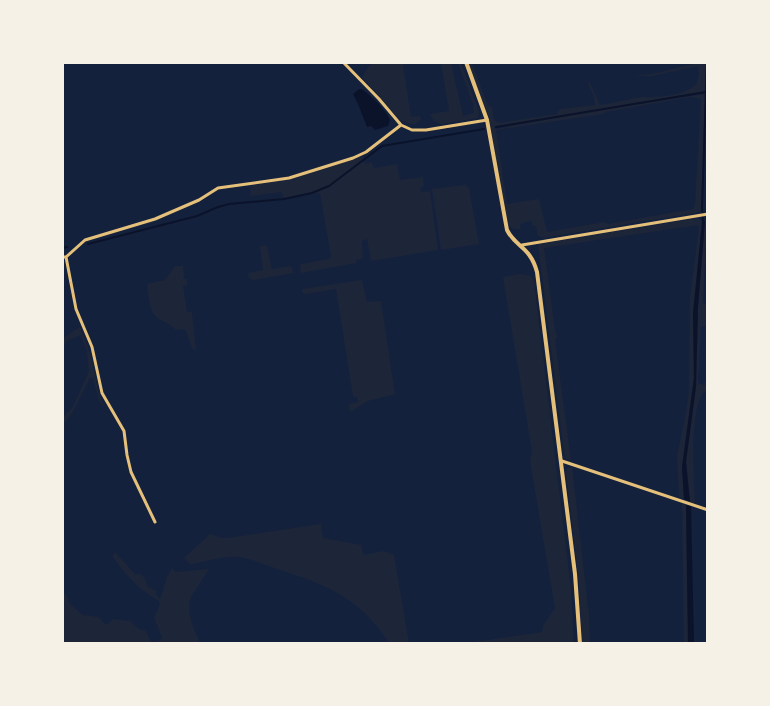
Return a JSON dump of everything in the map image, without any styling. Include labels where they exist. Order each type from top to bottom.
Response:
[{"type":"street","points":[[343,62],[401,125],[412,130],[426,130],[487,120]]},
{"type":"street","points":[[466,62],[487,120],[507,230],[532,258],[537,272],[562,461],[575,574],[580,644]]},
{"type":"street","points":[[154,522],[131,472],[124,431],[102,393],[92,347],[76,309],[64,257],[85,240],[155,219],[199,200],[218,188],[288,178],[353,158],[366,152],[401,125]]},
{"type":"street","points":[[522,245],[708,214]]},
{"type":"street","points":[[562,461],[708,510]]},
{"type":"shaded area","points":[[376,62],[418,63],[403,65],[411,117],[420,116],[421,120],[416,124],[399,119],[362,77],[369,66]]},
{"type":"shaded area","points":[[441,63],[451,63],[463,116],[474,113],[473,104],[458,63],[461,63],[479,112],[478,118],[441,124],[434,121],[430,114],[449,111]]},
{"type":"shaded area","points":[[468,63],[472,63],[488,106],[492,107],[494,120],[499,123],[557,114],[561,109],[595,105],[594,96],[588,84],[590,83],[600,105],[682,92],[696,85],[699,75],[698,66],[652,76],[631,76],[652,74],[698,63],[706,63],[705,92],[494,127],[496,129],[592,111],[705,94],[701,210],[696,213],[542,238],[538,236],[536,226],[533,226],[531,221],[522,223],[521,229],[512,228],[508,225],[489,119]],"holes":[[[690,97],[701,100],[695,205],[693,209],[608,224],[605,222],[547,232],[539,199],[507,204],[496,130],[603,114],[605,112]]]},
{"type":"shaded area","points":[[362,89],[385,111],[390,120],[388,126],[375,130],[371,126],[367,127],[353,94]]},
{"type":"shaded area","points":[[363,156],[365,164],[372,162],[374,168],[397,164],[400,180],[423,177],[424,186],[420,188],[421,192],[430,191],[438,250],[371,261],[367,239],[362,241],[363,258],[356,260],[356,263],[301,273],[301,264],[329,259],[331,256],[320,193],[284,198],[281,192],[251,196],[250,186]]},
{"type":"shaded area","points":[[465,185],[469,188],[479,244],[441,250],[432,189]]},
{"type":"shaded area","points":[[698,218],[702,221],[702,226],[693,314],[694,378],[682,467],[684,499],[679,497],[677,456],[689,391],[690,298],[698,225],[544,248],[555,330],[558,338],[555,339],[571,461],[565,458],[564,452],[538,244]]},
{"type":"shaded area","points":[[707,220],[703,303],[707,304],[707,326],[701,326],[698,383],[704,385],[707,381],[707,390],[701,397],[695,424],[693,460],[695,503],[690,502],[686,462],[696,386],[698,307],[705,221]]},
{"type":"shaded area","points":[[702,221],[705,221],[698,307],[696,386],[686,462],[690,502],[684,499],[682,467],[694,378],[693,314]]},
{"type":"shaded area","points":[[260,246],[267,246],[272,269],[290,266],[293,273],[254,280],[249,278],[248,273],[263,270]]},
{"type":"shaded area","points":[[175,266],[183,266],[184,279],[187,279],[187,285],[183,286],[187,312],[192,312],[196,350],[192,348],[185,329],[176,330],[159,319],[155,316],[150,303],[147,284],[165,280]]},
{"type":"shaded area","points":[[520,274],[531,276],[534,282],[571,589],[574,643],[466,643],[542,632],[543,626],[555,608],[530,461],[532,451],[503,277]]},
{"type":"shaded area","points":[[362,280],[367,302],[381,301],[395,394],[368,401],[350,412],[349,404],[358,402],[357,397],[353,396],[336,289],[306,294],[303,293],[302,289]]},
{"type":"shaded area","points":[[80,327],[91,356],[99,395],[105,408],[99,401],[93,378],[90,378],[71,415],[64,423],[65,432],[63,437],[63,417],[73,407],[89,371],[87,351],[81,335],[66,341],[63,351],[63,338]]},
{"type":"shaded area","points":[[572,467],[589,615],[590,643],[582,643],[579,583],[566,472],[567,468]]},
{"type":"shaded area","points":[[682,503],[686,505],[688,644],[684,643]]},
{"type":"shaded area","points":[[686,505],[691,506],[694,643],[688,643]]},
{"type":"shaded area","points":[[321,524],[323,538],[361,545],[364,555],[384,551],[394,555],[409,643],[389,643],[366,614],[327,587],[240,557],[222,558],[190,564],[184,558],[210,534],[228,538]]},
{"type":"shaded area","points":[[115,552],[136,575],[139,573],[145,578],[148,587],[157,591],[156,595],[160,599],[172,568],[175,572],[209,569],[191,597],[189,605],[192,622],[200,642],[208,643],[63,643],[63,591],[69,603],[83,615],[98,617],[106,625],[113,619],[130,621],[139,629],[146,631],[153,642],[159,641],[162,638],[154,617],[160,602],[141,589],[125,573],[112,556]]},
{"type":"waterway","points":[[703,221],[707,62]]},
{"type":"waterway","points":[[496,127],[706,92]]},
{"type":"waterway","points":[[88,244],[197,216],[229,204],[284,199],[312,193],[329,186],[382,146],[484,129]]},
{"type":"waterway","points":[[62,248],[67,247]]}]
